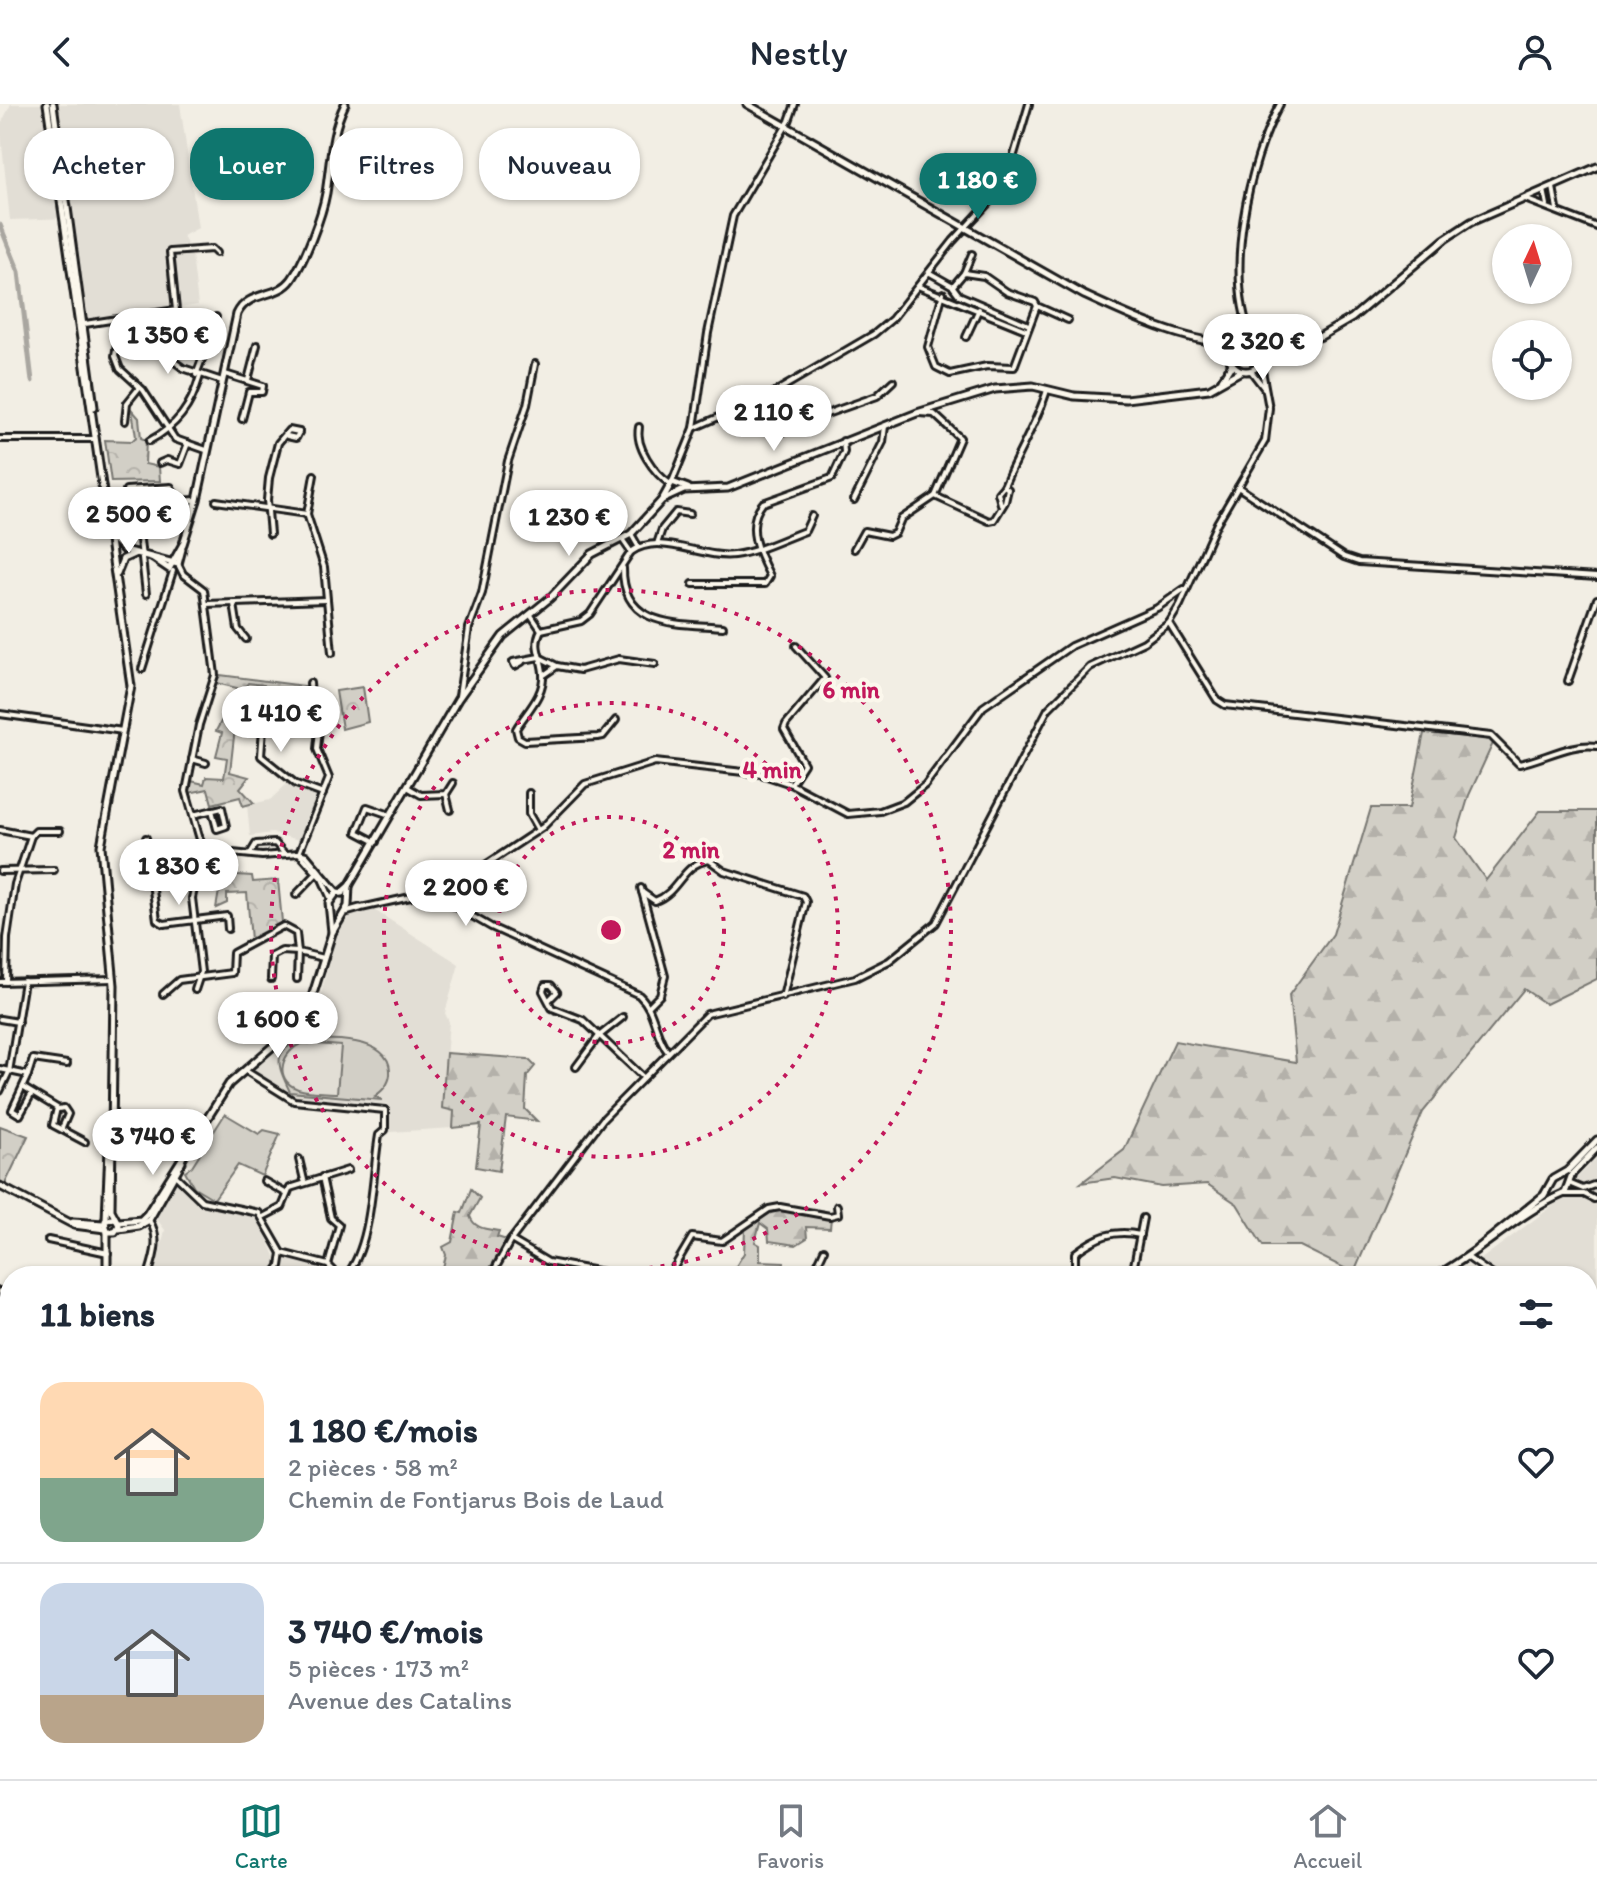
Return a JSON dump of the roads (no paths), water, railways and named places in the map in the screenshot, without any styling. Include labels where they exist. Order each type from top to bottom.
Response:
[{"type":"main road","points":[[47,104],[131,686],[101,846],[113,979],[111,1226],[107,1266]]},
{"type":"main road","points":[[53,104],[85,324],[94,416]]},
{"type":"main road","points":[[153,558],[171,570],[175,563],[197,500],[241,305],[285,286],[292,279],[321,213],[334,133],[345,104]]},
{"type":"main road","points":[[747,104],[964,230],[1119,311],[1210,341],[1232,344]]},
{"type":"main road","points":[[1264,357],[1340,326],[1454,233],[1597,167]]},
{"type":"main road","points":[[1241,371],[1232,364],[1229,355],[1232,344],[1240,338],[1252,338],[1261,345],[1285,347]]},
{"type":"main road","points":[[1210,341],[1229,355]]},
{"type":"main road","points":[[0,1186],[65,1221],[111,1226],[149,1220],[191,1143],[229,1084],[288,1033],[308,1010],[332,933],[343,914],[344,896],[349,886],[409,788],[458,699],[503,636],[531,615],[592,554],[631,534],[675,486],[728,488],[917,413],[1009,387],[1126,399],[1192,393],[1261,365],[1264,357],[1261,345]]},
{"type":"main road","points":[[1219,384],[1232,364]]},
{"type":"main road","points":[[111,537],[124,550],[175,563]]},
{"type":"main road","points":[[114,555],[124,550]]},
{"type":"main road","points":[[114,555],[123,559],[140,553]]},
{"type":"main road","points":[[116,578],[123,559]]},
{"type":"main road","points":[[332,933],[331,899],[344,896],[360,908]]},
{"type":"main road","points":[[332,912],[343,914],[360,908]]},
{"type":"main road","points":[[1467,1257],[1550,1188],[1553,1179],[1563,1174],[1597,1140]]},
{"type":"main road","points":[[1452,1266],[1559,1194],[1597,1148]]},
{"type":"main road","points":[[142,1222],[174,1174]]},
{"type":"main road","points":[[1563,1174],[1571,1182]]},
{"type":"main road","points":[[1550,1188],[1559,1194]]},
{"type":"street","points":[[639,427],[637,436],[655,473],[675,486],[677,469],[694,428],[708,333],[733,216],[786,126],[795,104]]},
{"type":"street","points":[[694,428],[773,393],[874,334],[920,287],[964,230],[1005,185],[1029,104]]},
{"type":"street","points":[[1240,338],[1244,313],[1241,255],[1247,199],[1265,132],[1280,104]]},
{"type":"street","points":[[1553,186],[1557,212]]},
{"type":"street","points":[[1544,190],[1547,205]]},
{"type":"street","points":[[1523,199],[1547,205],[1597,227]]},
{"type":"street","points":[[85,324],[176,310],[170,252],[212,249],[216,253]]},
{"type":"street","points":[[953,286],[964,273],[972,254]]},
{"type":"street","points":[[930,273],[953,286],[959,295],[1028,327]]},
{"type":"street","points":[[964,273],[984,276],[1007,292],[1035,302],[1037,306],[1068,320]]},
{"type":"street","points":[[920,287],[1028,327]]},
{"type":"street","points":[[943,293],[928,347],[942,373],[987,366],[1014,367],[1037,306]]},
{"type":"street","points":[[966,337],[979,309]]},
{"type":"street","points":[[1244,313],[1252,338]]},
{"type":"street","points":[[189,326],[208,324],[216,317]]},
{"type":"street","points":[[149,441],[169,430],[194,397],[208,344],[208,324]]},
{"type":"street","points":[[206,450],[175,439],[140,387],[120,369],[115,356],[117,344],[128,336],[143,338],[171,361],[198,376],[223,382]]},
{"type":"street","points":[[242,419],[257,345]]},
{"type":"street","points":[[458,699],[469,628],[482,593],[508,461],[527,405],[535,364]]},
{"type":"street","points":[[497,1266],[511,1240],[603,1119],[707,1014],[855,978],[889,961],[936,923],[982,829],[1060,694],[1090,667],[1144,642],[1169,623],[1238,487],[1265,441],[1269,417],[1261,365]]},
{"type":"street","points":[[1251,371],[1266,392]]},
{"type":"street","points":[[225,374],[263,386],[262,392],[249,392]]},
{"type":"street","points":[[789,423],[798,424],[877,396],[893,381]]},
{"type":"street","points":[[125,421],[127,403],[140,387]]},
{"type":"street","points":[[1001,504],[998,493],[1004,486],[1026,434],[1042,411],[1047,390]]},
{"type":"street","points":[[773,393],[789,423]]},
{"type":"street","points":[[854,549],[864,531],[889,536],[895,533],[901,519],[935,496],[960,438],[934,414],[917,413]]},
{"type":"street","points":[[782,432],[789,423]]},
{"type":"street","points":[[854,500],[883,442],[885,426]]},
{"type":"street","points":[[270,534],[267,508],[269,478],[278,443],[293,428],[299,432]]},
{"type":"street","points":[[0,439],[97,439]]},
{"type":"street","points":[[693,584],[765,584],[770,576],[756,549],[758,509],[763,503],[832,478],[844,452],[843,441]]},
{"type":"street","points":[[160,463],[167,460],[180,464],[188,443]]},
{"type":"street","points":[[314,475],[307,514],[324,567],[332,653]]},
{"type":"street","points":[[935,496],[989,521],[997,516],[1008,492],[1004,486]]},
{"type":"street","points":[[177,499],[171,487],[126,490],[127,503],[197,500]]},
{"type":"street","points":[[1238,487],[1344,557],[1359,562],[1597,577]]},
{"type":"street","points":[[216,501],[307,514]]},
{"type":"street","points":[[141,532],[164,530],[163,510]]},
{"type":"street","points":[[657,544],[662,529],[676,512],[690,514]]},
{"type":"street","points":[[137,513],[146,594]]},
{"type":"street","points":[[541,630],[581,621],[638,546],[657,544],[719,555],[756,549],[805,531],[812,516]]},
{"type":"street","points":[[631,534],[638,546]]},
{"type":"street","points":[[622,539],[631,552]]},
{"type":"street","points":[[175,563],[188,578]]},
{"type":"street","points":[[623,565],[624,588],[641,613],[658,621],[723,627]]},
{"type":"street","points":[[171,570],[202,587],[215,675],[186,791],[203,850],[192,898],[199,978]]},
{"type":"street","points":[[142,669],[172,582],[171,570]]},
{"type":"street","points":[[172,582],[180,575]]},
{"type":"street","points":[[360,908],[430,892],[486,866],[538,830],[585,784],[655,762],[761,774],[791,784],[848,814],[880,811],[904,802],[925,785],[983,707],[1071,646],[1157,608],[1186,588]]},
{"type":"street","points":[[1568,681],[1597,599]]},
{"type":"street","points":[[206,604],[326,600]]},
{"type":"street","points":[[234,604],[238,629],[246,639]]},
{"type":"street","points":[[531,615],[541,630]]},
{"type":"street","points":[[1169,623],[1217,700],[1225,705],[1491,736],[1519,764],[1548,758],[1582,743],[1597,746]]},
{"type":"street","points":[[541,630],[536,642],[544,675],[532,709],[516,729],[521,739],[598,737],[603,736],[616,720]]},
{"type":"street","points":[[791,784],[804,764],[784,729],[825,678],[796,646]]},
{"type":"street","points":[[522,662],[539,657],[557,666],[580,670],[619,659],[655,664]]},
{"type":"street","points":[[544,675],[557,666]]},
{"type":"street","points":[[299,853],[329,778],[317,749],[320,720],[312,712],[310,683]]},
{"type":"street","points":[[265,701],[261,756],[296,784],[323,794]]},
{"type":"street","points":[[0,714],[123,731]]},
{"type":"street","points":[[192,759],[206,763]]},
{"type":"street","points":[[450,810],[446,794],[453,783]]},
{"type":"street","points":[[409,788],[421,795],[446,794]]},
{"type":"street","points":[[529,793],[529,814],[538,830]]},
{"type":"street","points":[[376,842],[357,832],[367,807],[392,816]]},
{"type":"street","points":[[192,815],[212,810],[222,808],[226,826],[217,829],[212,810]]},
{"type":"street","points":[[0,830],[31,836]]},
{"type":"street","points":[[60,831],[36,831],[31,836],[15,884],[3,962],[3,982],[113,979]]},
{"type":"street","points":[[146,838],[157,920],[164,924],[227,916],[228,929]]},
{"type":"street","points":[[250,855],[256,844],[275,843],[284,853]]},
{"type":"street","points":[[203,850],[250,855],[306,855],[332,887],[344,896]]},
{"type":"street","points":[[299,853],[317,873],[331,899]]},
{"type":"street","points":[[649,1006],[660,995],[665,976],[641,890],[655,901],[669,896],[688,868],[695,862],[709,860],[724,871],[803,896],[806,902],[783,997]]},
{"type":"street","points":[[0,871],[54,870]]},
{"type":"street","points":[[296,895],[317,873]]},
{"type":"street","points":[[332,887],[349,886]]},
{"type":"street","points":[[438,889],[442,898]]},
{"type":"street","points":[[430,892],[491,927],[639,995],[649,1006],[662,1044],[668,1052]]},
{"type":"street","points":[[195,990],[194,983],[204,974],[232,973],[233,953],[283,926],[296,933],[297,979]]},
{"type":"street","points":[[271,979],[272,956],[282,951],[323,958]]},
{"type":"street","points":[[163,994],[171,983],[199,978]]},
{"type":"street","points":[[0,1091],[9,1072],[24,981]]},
{"type":"street","points":[[549,1000],[552,1008],[583,1020],[643,1077]]},
{"type":"street","points":[[576,1067],[599,1036],[623,1017]]},
{"type":"street","points":[[0,1019],[18,1022]]},
{"type":"street","points":[[31,1095],[20,1115],[12,1110],[24,1088],[33,1059],[67,1064]]},
{"type":"street","points":[[0,1069],[28,1075]]},
{"type":"street","points":[[244,1069],[294,1101],[385,1110],[385,1130],[379,1135],[363,1238],[353,1266]]},
{"type":"street","points":[[24,1088],[58,1109],[64,1108],[68,1114],[61,1129]]},
{"type":"street","points":[[58,1109],[52,1123],[85,1142]]},
{"type":"street","points":[[299,1159],[304,1181]]},
{"type":"street","points":[[263,1217],[282,1207],[290,1188],[304,1181],[348,1170]]},
{"type":"street","points":[[174,1174],[202,1201],[247,1208],[263,1217],[282,1253],[280,1266]]},
{"type":"street","points":[[282,1253],[328,1265],[339,1225],[331,1218],[322,1177]]},
{"type":"street","points":[[264,1181],[288,1194]]},
{"type":"street","points":[[1571,1182],[1578,1189],[1594,1185]]},
{"type":"street","points":[[1559,1194],[1584,1194],[1594,1199]]},
{"type":"street","points":[[675,1266],[692,1237],[722,1241],[769,1209],[780,1207],[830,1216],[838,1214],[837,1206]]},
{"type":"street","points":[[1134,1266],[1143,1218]]},
{"type":"street","points":[[149,1220],[155,1229],[156,1250],[151,1266]]},
{"type":"street","points":[[142,1222],[155,1229]]},
{"type":"street","points":[[1075,1266],[1075,1253],[1095,1238],[1121,1231],[1140,1235]]},
{"type":"street","points":[[48,1240],[108,1253]]},
{"type":"street","points":[[511,1240],[548,1262],[570,1266]]},
{"type":"street","points":[[817,1266],[824,1250]]},
{"type":"street","points":[[1467,1257],[1480,1266]]},
{"type":"waterway","points":[[0,225],[19,272],[32,381]]}]
